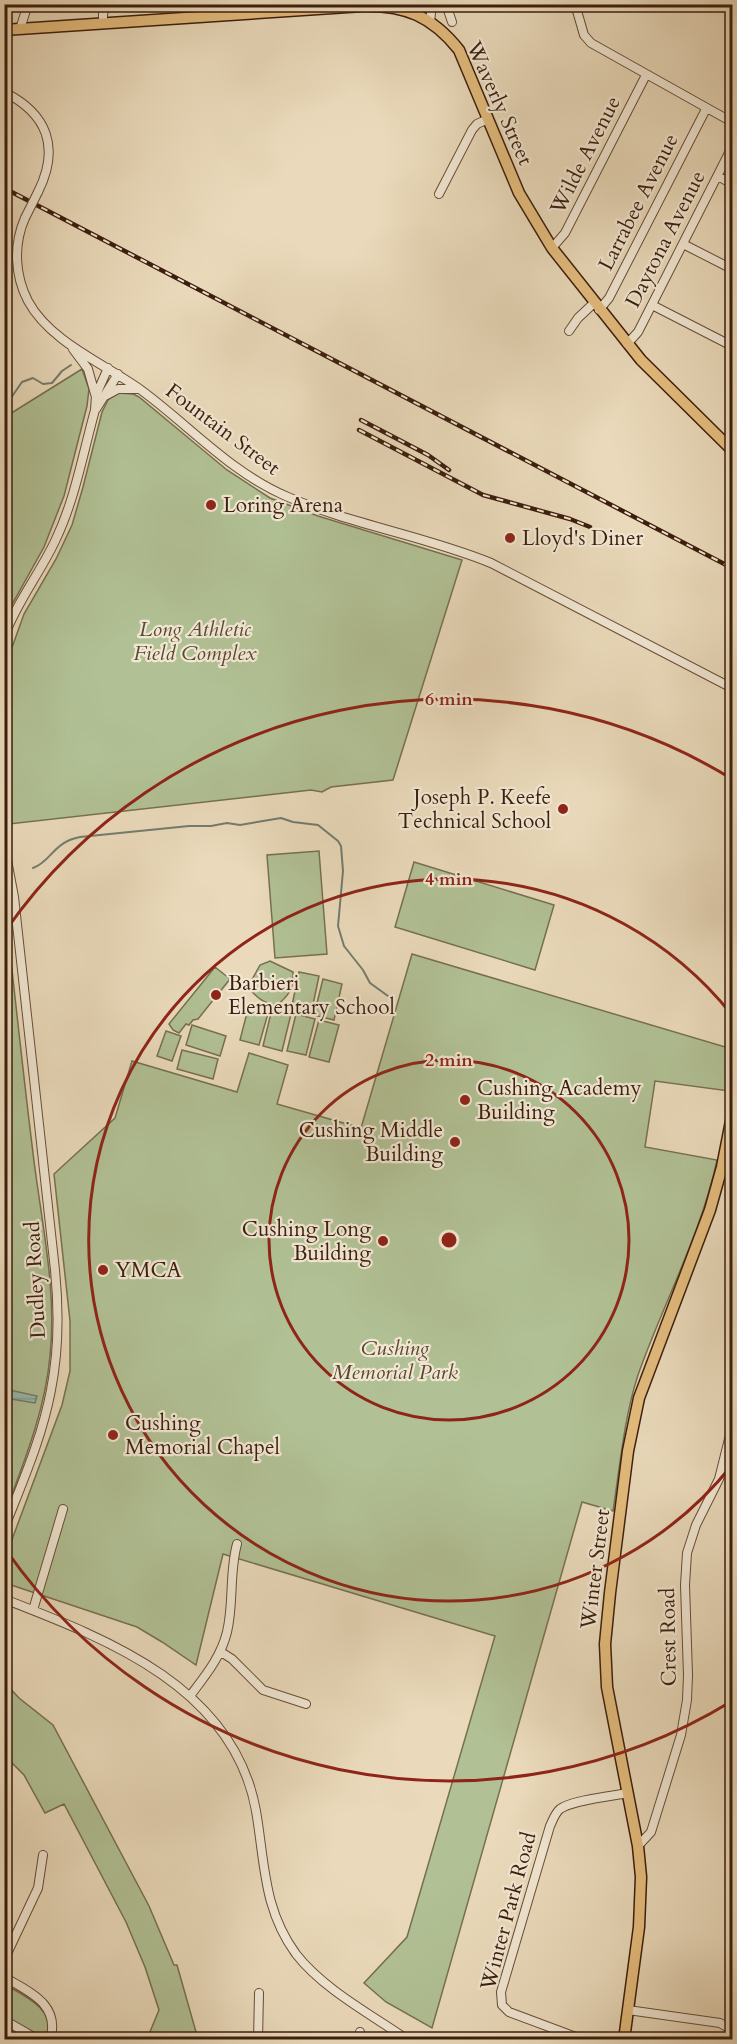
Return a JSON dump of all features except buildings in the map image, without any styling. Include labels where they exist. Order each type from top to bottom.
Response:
[{"type":"main road","name":"Waverly Street","points":[[4,30],[223,11],[382,6],[410,12],[430,22],[444,33],[459,50],[519,193],[552,248],[627,344],[664,384],[732,450]]},
{"type":"main road","name":"Winter Street","points":[[624,2040],[640,1909],[641,1877],[638,1846],[609,1701],[605,1658],[610,1593],[635,1412],[716,1192],[732,1116]]},
{"type":"street","points":[[20,29],[28,4]]},
{"type":"street","points":[[104,23],[103,14],[106,4]]},
{"type":"street","points":[[430,22],[432,4]]},
{"type":"street","points":[[453,22],[447,6],[481,4]]},
{"type":"street","points":[[575,4],[587,39],[598,48],[732,122]]},
{"type":"street","name":"Wilde Avenue","points":[[552,248],[566,233],[646,75]]},
{"type":"street","name":"Fountain Street","points":[[4,92],[32,110],[42,125],[48,141],[50,156],[48,168],[24,218],[17,249],[17,266],[28,302],[61,337],[140,389],[238,469],[273,490],[320,509],[452,549],[490,563],[732,688]]},
{"type":"street","name":"Larrabee Avenue","points":[[570,331],[578,318],[609,298],[706,109]]},
{"type":"street","points":[[439,194],[472,130],[477,124],[488,119]]},
{"type":"street","name":"Daytona Avenue","points":[[627,344],[638,332],[732,147]]},
{"type":"street","points":[[718,177],[732,184]]},
{"type":"street","points":[[683,244],[732,269]]},
{"type":"street","points":[[652,304],[732,346]]},
{"type":"street","points":[[61,337],[80,356],[88,369],[98,398]]},
{"type":"street","points":[[4,637],[19,604],[51,551],[63,523],[108,368]]},
{"type":"street","points":[[98,398],[118,374]]},
{"type":"street","points":[[98,398],[118,389],[140,389]]},
{"type":"street","name":"Dudley Road","points":[[4,844],[15,908],[53,1246],[58,1317],[56,1358],[48,1403],[33,1452],[4,1529]]},
{"type":"street","name":"Crest Road","points":[[638,1846],[651,1832],[681,1735],[687,1700],[688,1675],[685,1585],[687,1553],[696,1525],[719,1479],[732,1427]]},
{"type":"street","points":[[33,1610],[63,1509]]},
{"type":"street","points":[[190,1696],[212,1667],[228,1631],[237,1544]]},
{"type":"street","points":[[4,1599],[80,1629],[122,1649],[160,1672],[190,1696],[223,1734],[235,1752],[248,1780],[256,1812],[267,1893],[275,1917],[289,1944],[315,1975],[408,2040]]},
{"type":"street","points":[[220,1652],[232,1659],[263,1690],[306,1704]]},
{"type":"street","name":"Winter Park Road","points":[[584,2040],[509,2012],[502,2005],[501,1992],[550,1826],[556,1814],[560,1809],[573,1803],[628,1793]]},
{"type":"street","points":[[4,1960],[38,1888],[43,1855]]},
{"type":"street","points":[[4,1977],[44,2003],[53,2022],[50,2040]]},
{"type":"street","points":[[258,2040],[259,1993]]},
{"type":"street","points":[[628,2010],[720,2023],[732,2030]]},
{"type":"street","points":[[4,2020],[39,2040]]},
{"type":"green space","points":[[82,369],[89,389],[87,406],[64,496],[44,547],[5,617],[5,417]]},
{"type":"green space","name":"Long Athletic Field Complex","points":[[118,393],[133,394],[139,397],[227,470],[270,498],[318,516],[462,560],[393,780],[331,787],[322,792],[311,790],[9,824],[4,807],[5,667],[24,614],[56,559],[72,525],[102,412],[108,400]]},
{"type":"green space","points":[[319,851],[327,954],[275,958],[267,855]]},
{"type":"green space","points":[[414,862],[554,905],[535,970],[395,927]]},
{"type":"green space","points":[[4,898],[52,1307],[50,1356],[44,1397],[5,1513]]},
{"type":"green space","name":"Cushing Memorial Park","points":[[412,954],[732,1049],[729,1091],[655,1081],[645,1147],[717,1160],[692,1242],[648,1348],[633,1391],[613,1511],[582,1502],[432,2028],[386,2002],[364,1983],[407,1937],[495,1636],[223,1554],[196,1665],[137,1627],[5,1583],[4,1561],[62,1405],[70,1371],[70,1321],[54,1174],[115,1118],[132,1061],[237,1092],[249,1053],[288,1065],[277,1104],[361,1128]]},
{"type":"green space","points":[[270,961],[293,972],[290,991],[277,1005],[261,999],[248,987],[260,965]]},
{"type":"green space","points":[[215,967],[230,979],[198,1019],[193,1020],[189,1025],[186,1024],[179,1033],[173,1030],[169,1024]]},
{"type":"green space","points":[[299,972],[319,976],[311,1014],[291,1010]]},
{"type":"green space","points":[[323,979],[342,984],[334,1020],[314,1015]]},
{"type":"green space","points":[[249,1005],[269,1010],[259,1045],[240,1040]]},
{"type":"green space","points":[[272,1009],[291,1014],[282,1051],[263,1046]]},
{"type":"green space","points":[[296,1014],[315,1019],[306,1055],[287,1051]]},
{"type":"green space","points":[[319,1020],[339,1025],[329,1062],[309,1057]]},
{"type":"green space","points":[[192,1025],[226,1036],[220,1056],[186,1045]]},
{"type":"green space","points":[[166,1031],[181,1036],[172,1061],[157,1056]]},
{"type":"green space","points":[[182,1050],[218,1059],[213,1079],[177,1069]]},
{"type":"green space","points":[[5,1683],[19,1698],[53,1725],[149,1906],[174,1965],[177,1965],[198,2039],[147,2039],[159,2010],[145,1967],[126,1922],[64,1804],[45,1813],[24,1775],[5,1756]]},
{"type":"green space","points":[[4,1984],[29,1999],[43,2012],[48,2028],[45,2038],[41,2038],[5,2017]]},
{"type":"water","points":[[5,1389],[37,1396],[35,1403],[5,1398]]},
{"type":"waterway","points":[[4,408],[22,382],[33,378],[43,384],[52,383],[62,371],[71,365]]},
{"type":"waterway","points":[[33,868],[64,843],[80,837],[227,823],[240,825],[281,818],[318,825],[341,846],[343,871],[338,926],[344,946],[370,983],[388,996]]},
{"type":"railway","points":[[4,188],[732,568]]},
{"type":"railway","points":[[361,420],[428,455],[449,470]]},
{"type":"railway","points":[[359,430],[483,495],[570,519],[590,527]]},
{"type":"place","name":"Loring Arena","points":[[211,505]]},
{"type":"place","name":"Lloyd's Diner","points":[[510,538]]},
{"type":"place","name":"Joseph P. Keefe Technical School","points":[[563,809]]},
{"type":"place","name":"Barbieri Elementary School","points":[[216,995]]},
{"type":"place","name":"Cushing Academy Building","points":[[465,1100]]},
{"type":"place","name":"Cushing Middle Building","points":[[455,1142]]},
{"type":"place","name":"Cushing Long Building","points":[[383,1241]]},
{"type":"place","name":"YMCA","points":[[103,1270]]},
{"type":"place","name":"Cushing Memorial Chapel","points":[[113,1435]]}]
